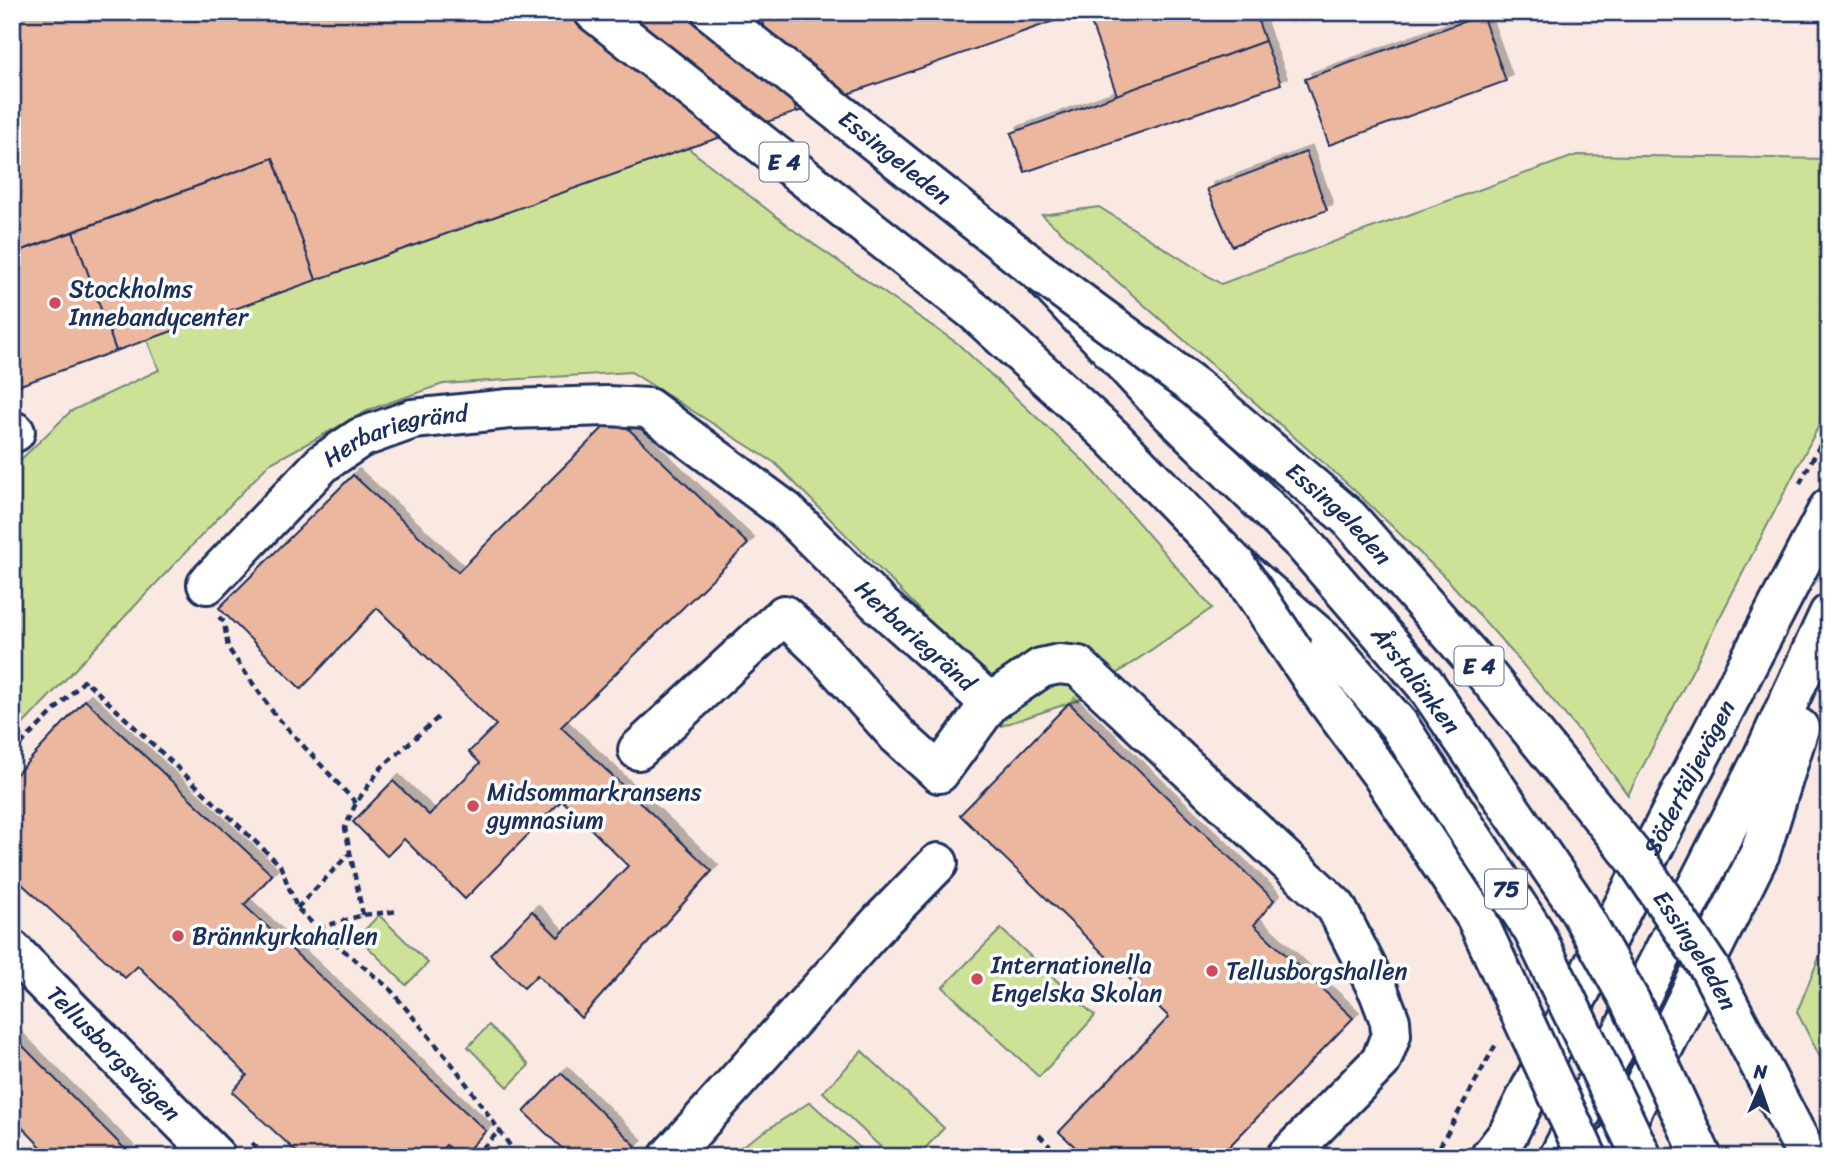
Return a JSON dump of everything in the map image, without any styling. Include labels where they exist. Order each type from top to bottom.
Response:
[{"type":"main road","name":"E 4","points":[[594,12],[974,311],[1112,437],[1235,564],[1322,694],[1382,775],[1476,917],[1587,1157]]},
{"type":"main road","name":"Essingeleden","points":[[712,12],[1038,271],[1195,387],[1349,518],[1479,666],[1638,862],[1710,969],[1808,1157]]},
{"type":"main road","name":"Årstalänken","points":[[1038,271],[1166,409],[1303,543],[1425,684],[1577,906],[1630,1001],[1702,1157]]},
{"type":"main road","name":"Herbariegränd","points":[[207,584],[323,463],[360,438],[414,419],[468,413],[607,405],[648,408],[786,511],[877,602],[990,703],[1041,668],[1059,664],[1078,666],[1336,906],[1379,992],[1390,1021],[1391,1035],[1381,1061],[1286,1157]]},
{"type":"main road","name":"Södertäljevägen","points":[[1500,1149],[1829,508]]},
{"type":"main road","name":"Årstalänken","points":[[1235,564],[1329,646],[1398,724],[1533,930],[1642,1157]]},
{"type":"main road","points":[[1559,1157],[1763,757],[1829,614]]},
{"type":"main road","points":[[638,750],[784,615],[823,652],[898,736],[939,773],[990,703]]},
{"type":"main road","points":[[1609,1157],[1760,853],[1829,636]]},
{"type":"main road","points":[[668,1157],[882,920],[938,863]]},
{"type":"main road","name":"Tellusborgsvägen","points":[[12,950],[216,1157]]},
{"type":"path","points":[[207,584],[200,595],[224,622],[228,648],[275,715],[356,803]]},
{"type":"path","points":[[12,753],[85,680],[280,865],[297,908],[389,988],[456,1069],[518,1157]]},
{"type":"path","points":[[363,915],[345,828],[356,803],[381,768],[441,715]]},
{"type":"path","points":[[297,908],[350,853]]},
{"type":"path","points":[[317,928],[363,915],[399,911]]},
{"type":"path","points":[[474,1157],[500,1129]]},
{"type":"path","points":[[1039,1135],[1060,1157]]},
{"type":"green space","points":[[688,148],[796,232],[957,343],[1089,466],[1212,608],[1078,700],[998,727],[919,609],[775,463],[631,372],[443,384],[371,409],[269,464],[12,736],[12,468],[71,411],[159,370],[147,340]]},
{"type":"green space","points":[[1577,155],[1829,159],[1829,406],[1628,795],[1594,749],[1448,580],[1352,488],[1042,215],[1099,207],[1221,284]]},
{"type":"green space","points":[[379,915],[428,963],[406,985],[358,937]]},
{"type":"green space","points":[[1001,929],[1095,1016],[1039,1077],[943,987]]},
{"type":"green space","points":[[1829,933],[1829,1075],[1797,1012]]},
{"type":"green space","points":[[489,1025],[529,1065],[508,1087],[468,1047]]},
{"type":"green space","points":[[862,1051],[944,1128],[917,1157],[891,1157],[823,1092]]},
{"type":"green space","points":[[810,1102],[870,1157],[725,1157]]},
{"type":"building","points":[[12,12],[759,12],[797,112],[316,280],[273,158],[17,252],[12,239]]},
{"type":"building","points":[[759,12],[1079,12],[797,112]]},
{"type":"building","points":[[1087,12],[1255,12],[1265,41],[1117,95]]},
{"type":"building","points":[[1482,15],[1506,81],[1329,145],[1305,79]]},
{"type":"building","points":[[1265,41],[1281,84],[1025,172],[1011,133]]},
{"type":"building","points":[[1306,152],[1327,210],[1232,246],[1207,189]]},
{"type":"building","points":[[273,158],[316,280],[116,351],[73,232]]},
{"type":"building","name":"Stockholms Innebandycenter","points":[[73,232],[116,351],[12,388],[12,254]]},
{"type":"building","points":[[615,416],[748,544],[561,727],[712,871],[581,1018],[537,975],[524,988],[490,954],[532,911],[558,937],[628,866],[562,800],[465,899],[404,839],[387,856],[353,822],[393,781],[429,815],[480,763],[469,752],[496,725],[377,608],[301,689],[219,608],[353,475],[458,572]]},
{"type":"building","name":"Brännkyrkahallen","points":[[85,700],[272,875],[244,905],[486,1131],[461,1157],[446,1145],[435,1157],[302,1157],[232,1092],[247,1075],[138,966],[125,978],[12,875],[12,779]]},
{"type":"building","name":"Tellusborgshallen","points":[[1069,703],[1274,900],[1254,925],[1353,1018],[1219,1157],[1086,1157],[1059,1132],[1169,1017],[960,815]]},
{"type":"building","points":[[12,1035],[133,1157],[51,1157],[12,1117]]},
{"type":"building","points":[[561,1073],[636,1146],[625,1157],[571,1157],[524,1112]]},
{"type":"place","name":"Stockholms Innebandycenter","points":[[55,303]]},
{"type":"place","name":"Midsommarkransens gymnasium","points":[[473,806]]},
{"type":"place","name":"Brännkyrkahallen","points":[[178,936]]},
{"type":"place","name":"Tellusborgshallen","points":[[1212,971]]},
{"type":"place","name":"Internationella Engelska Skolan","points":[[977,979]]}]
